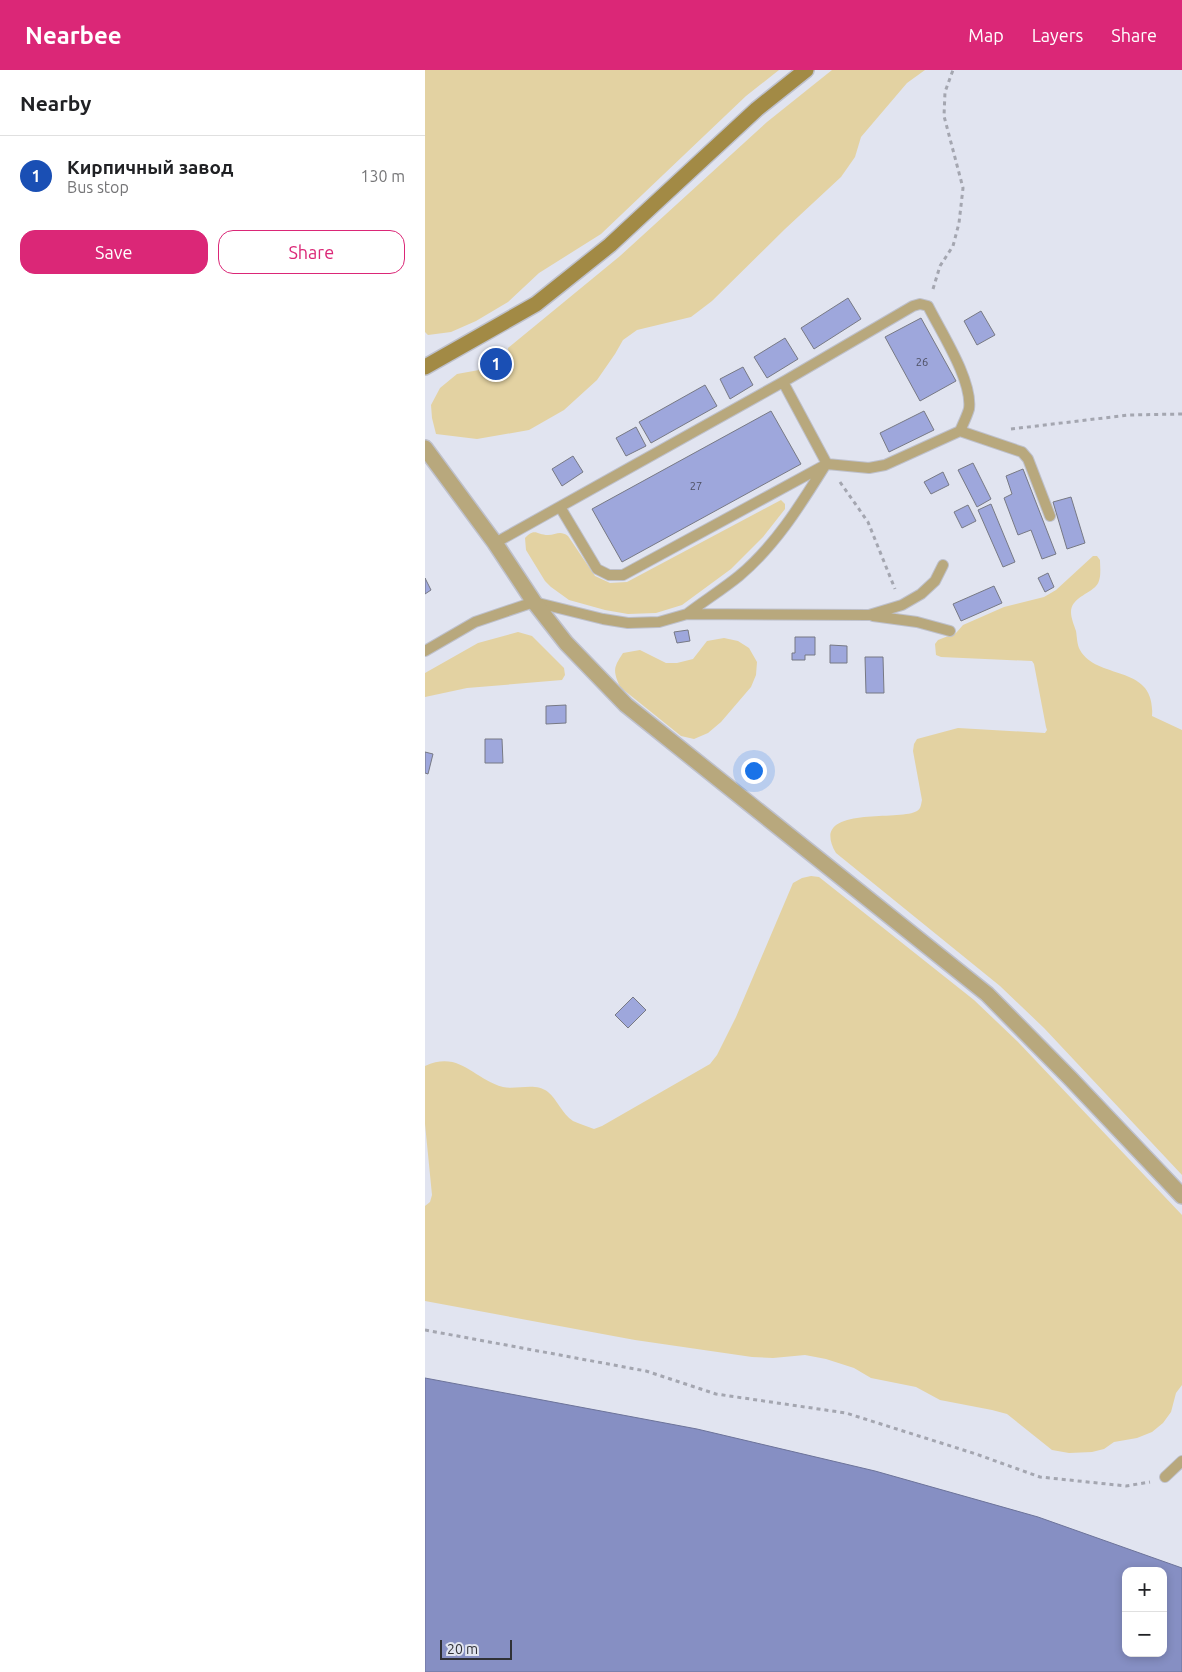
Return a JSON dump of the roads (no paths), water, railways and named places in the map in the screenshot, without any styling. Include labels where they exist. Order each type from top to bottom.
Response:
[{"type":"main road","points":[[425,367],[536,304],[610,245],[757,109],[806,70]]},
{"type":"street","points":[[425,448],[495,543],[534,602],[566,643],[626,705],[987,994],[1182,1196]]},
{"type":"lane","points":[[495,543],[783,382],[913,306],[920,304],[927,306],[966,380],[969,410],[960,431],[885,465],[869,468],[827,464],[623,575],[609,575],[597,569],[560,508]]},
{"type":"lane","points":[[783,382],[827,464]]},
{"type":"lane","points":[[960,431],[1022,452],[1028,459],[1050,516]]},
{"type":"lane","points":[[687,614],[739,576],[771,544],[796,512],[827,464]]},
{"type":"lane","points":[[869,615],[902,605],[921,594],[935,581],[943,565]]},
{"type":"lane","points":[[425,651],[475,622],[534,602],[627,623],[659,622],[687,614],[869,615],[917,622],[951,631]]},
{"type":"lane","points":[[1165,1477],[1182,1461]]},
{"type":"water","points":[[425,1378],[697,1429],[875,1471],[1038,1517],[1182,1568],[1182,1672],[425,1672]]},
{"type":"place","name":"Кирпичный завод","points":[[496,364]]}]
